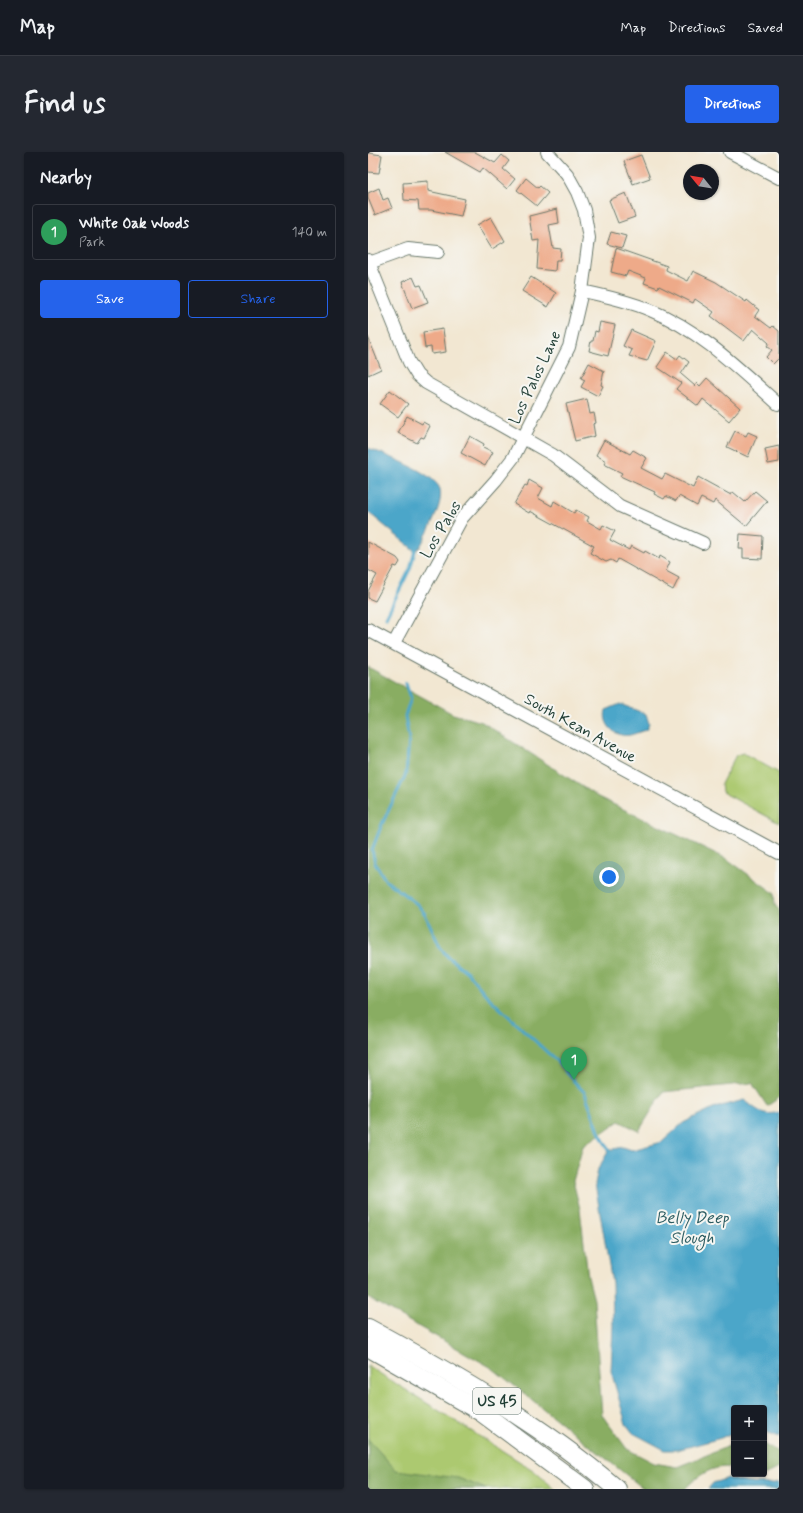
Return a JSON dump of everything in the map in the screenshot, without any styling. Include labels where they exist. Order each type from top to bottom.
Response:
[{"type":"highway","name":"US 45","points":[[368,1328],[452,1374],[508,1408],[594,1470],[617,1489]]},
{"type":"highway","name":"US 45","points":[[368,1347],[481,1412],[585,1489]]},
{"type":"street","name":"Los Palos Lane","points":[[523,438],[569,347],[582,291],[589,238],[584,210],[578,192],[567,174],[547,152]]},
{"type":"street","points":[[730,152],[779,178]]},
{"type":"street","points":[[438,252],[408,249],[369,262],[409,362],[417,375],[437,391],[566,463],[620,506],[703,543]]},
{"type":"street","points":[[582,291],[635,304],[671,320],[710,344],[778,404]]},
{"type":"street","name":"Los Palos","points":[[394,644],[462,518],[506,468],[523,438]]},
{"type":"street","name":"South Kean Avenue","points":[[368,630],[779,853]]},
{"type":"green space","points":[[368,667],[453,714],[482,722],[598,797],[727,859],[774,893],[775,905],[779,910],[779,1098],[767,1106],[752,1083],[663,1092],[639,1131],[619,1121],[583,1146],[573,1181],[580,1209],[588,1277],[594,1300],[602,1415],[627,1449],[654,1463],[677,1467],[731,1445],[731,1468],[713,1469],[695,1479],[685,1489],[644,1489],[492,1368],[368,1298]]},
{"type":"green space","points":[[743,753],[779,773],[779,823],[722,792],[721,784],[736,755]]},
{"type":"green space","points":[[368,1366],[533,1470],[555,1489],[368,1489]]},
{"type":"green space","points":[[368,1439],[396,1470],[458,1478],[486,1489],[368,1489]]},
{"type":"green space","points":[[767,1446],[779,1452],[779,1468],[767,1474]]},
{"type":"water","points":[[368,448],[396,459],[419,471],[436,483],[440,489],[440,503],[434,519],[420,547],[415,551],[368,512]]},
{"type":"water","points":[[620,704],[646,714],[649,724],[646,730],[632,735],[624,735],[611,729],[606,720],[606,710]]},
{"type":"water","name":"Belly Deep Slough","points":[[744,1100],[764,1113],[768,1114],[779,1112],[779,1437],[767,1432],[767,1405],[731,1405],[731,1433],[721,1438],[677,1450],[665,1450],[633,1433],[626,1424],[611,1371],[613,1326],[612,1283],[595,1184],[598,1169],[609,1150],[623,1147],[632,1150],[662,1142],[683,1123],[713,1108]]},
{"type":"water","points":[[728,1478],[754,1483],[767,1484],[779,1482],[779,1489],[708,1489],[713,1483]]},
{"type":"building","points":[[445,152],[475,152],[495,163],[502,155],[509,161],[503,169],[515,179],[507,189],[483,168],[480,172]]},
{"type":"building","points":[[368,153],[382,155],[379,173],[368,172]]},
{"type":"building","points":[[641,155],[650,178],[633,184],[624,161]]},
{"type":"building","points":[[526,178],[538,188],[540,186],[548,193],[537,206],[517,190]]},
{"type":"building","points":[[428,181],[428,191],[465,199],[461,216],[431,210],[419,210],[418,201],[404,200],[403,183]]},
{"type":"building","points":[[379,188],[383,200],[388,198],[392,208],[375,215],[368,198],[368,193]]},
{"type":"building","points":[[626,193],[635,217],[618,223],[609,200]]},
{"type":"building","points":[[557,209],[559,223],[549,225],[553,248],[561,249],[560,260],[556,260],[555,271],[537,269],[539,240],[533,241],[529,216]]},
{"type":"building","points":[[491,217],[505,241],[492,249],[477,225]]},
{"type":"building","points":[[611,232],[626,236],[622,248],[607,244]]},
{"type":"building","points":[[616,248],[667,266],[666,270],[688,281],[693,271],[716,282],[746,302],[747,300],[759,310],[755,316],[771,328],[773,326],[779,331],[779,358],[773,364],[766,357],[772,350],[767,346],[769,343],[753,329],[744,341],[711,316],[714,312],[695,299],[693,303],[659,286],[658,288],[644,283],[646,278],[628,271],[626,276],[611,272]]},
{"type":"building","points":[[413,277],[417,286],[421,285],[428,302],[412,308],[402,282]]},
{"type":"building","points":[[531,277],[556,293],[548,307],[522,291]]},
{"type":"building","points":[[600,322],[615,325],[608,356],[589,351],[595,331],[598,332]]},
{"type":"building","points":[[443,329],[446,352],[432,354],[431,347],[425,348],[423,332]]},
{"type":"building","points":[[631,330],[656,341],[647,361],[629,356],[632,350],[623,346]]},
{"type":"building","points":[[368,337],[381,369],[368,375]]},
{"type":"building","points":[[667,352],[677,359],[680,355],[689,362],[681,374],[695,386],[697,383],[700,386],[707,378],[740,408],[729,421],[703,399],[698,406],[676,389],[681,383],[657,367]]},
{"type":"building","points":[[589,363],[604,371],[601,385],[603,386],[598,396],[581,387],[585,380],[581,378]]},
{"type":"building","points":[[390,390],[408,404],[398,417],[380,404]]},
{"type":"building","points":[[587,399],[590,414],[594,413],[596,423],[593,424],[595,436],[575,441],[566,404]]},
{"type":"building","points":[[407,416],[422,424],[423,422],[430,426],[424,438],[421,437],[417,443],[398,433]]},
{"type":"building","points":[[735,431],[746,436],[748,432],[757,436],[748,457],[727,447]]},
{"type":"building","points":[[470,436],[484,444],[483,447],[493,452],[485,466],[461,453]]},
{"type":"building","points":[[604,440],[630,454],[633,450],[647,458],[641,468],[662,479],[665,474],[693,488],[698,477],[731,495],[733,492],[745,502],[755,491],[767,501],[746,526],[715,500],[713,504],[701,498],[697,506],[679,496],[676,501],[666,496],[664,499],[654,494],[655,492],[620,476],[622,473],[604,464],[606,461],[596,455]]},
{"type":"building","points":[[779,446],[779,462],[768,464],[765,449]]},
{"type":"building","points":[[529,480],[543,488],[538,498],[552,506],[554,501],[574,513],[576,510],[589,517],[587,521],[601,529],[603,525],[615,531],[610,540],[629,550],[631,546],[644,553],[645,551],[659,559],[660,556],[670,562],[666,571],[679,578],[673,590],[618,559],[616,563],[611,560],[606,562],[590,553],[594,546],[530,511],[529,513],[514,504],[525,485],[527,486]]},
{"type":"building","points":[[740,534],[763,536],[762,559],[743,558],[743,549],[739,549]]},
{"type":"building","points":[[368,542],[397,558],[400,562],[397,567],[394,566],[375,601],[368,598],[368,591],[377,575],[368,570]]},
{"type":"waterway","points":[[386,617],[410,569],[415,551]]},
{"type":"waterway","points":[[406,683],[411,698],[405,716],[409,739],[406,774],[382,824],[372,850],[375,863],[386,881],[417,904],[425,914],[440,947],[448,957],[467,972],[487,996],[564,1068],[566,1073],[585,1093],[600,1134],[609,1150]]},
{"type":"place","name":"White Oak Woods","points":[[574,1080]]}]
